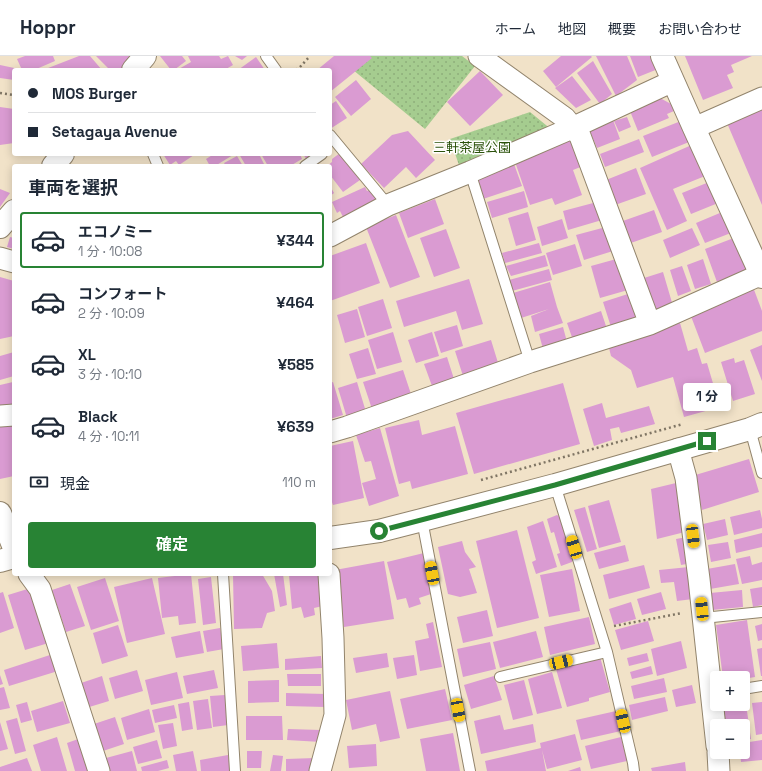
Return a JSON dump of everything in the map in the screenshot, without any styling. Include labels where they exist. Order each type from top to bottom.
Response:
[{"type":"main road","points":[[135,68],[145,56]]},
{"type":"main road","points":[[662,56],[762,275]]},
{"type":"main road","points":[[55,164],[61,156]]},
{"type":"main road","points":[[0,227],[12,213]]},
{"type":"main road","points":[[332,538],[379,531],[555,485],[756,426]]},
{"type":"main road","points":[[0,513],[12,543]]},
{"type":"main road","points":[[0,561],[12,557]]},
{"type":"street","points":[[478,56],[565,118],[580,136],[650,324]]},
{"type":"street","points":[[332,235],[388,205],[470,172],[572,128],[673,81]]},
{"type":"street","points":[[694,128],[762,98]]},
{"type":"street","points":[[0,258],[12,261]]},
{"type":"street","points":[[332,431],[530,362],[650,324],[762,275]]},
{"type":"street","points":[[0,416],[12,415]]},
{"type":"street","points":[[678,449],[686,478],[702,613],[711,671]]},
{"type":"street","points":[[30,576],[40,589],[99,771]]},
{"type":"street","points":[[320,771],[335,715],[333,638],[329,576]]},
{"type":"street","points":[[719,759],[720,771]]},
{"type":"lane","points":[[266,56],[275,68]]},
{"type":"lane","points":[[332,142],[388,205]]},
{"type":"lane","points":[[308,164],[319,156]]},
{"type":"lane","points":[[470,172],[530,362]]},
{"type":"lane","points":[[756,426],[762,473]]},
{"type":"lane","points":[[555,485],[607,652],[634,771]]},
{"type":"lane","points":[[422,520],[470,771]]},
{"type":"lane","points":[[223,576],[235,771]]},
{"type":"lane","points":[[702,613],[762,612]]},
{"type":"lane","points":[[500,676],[607,652]]},
{"type":"lane","points":[[750,687],[762,686]]},
{"type":"path","points":[[298,68],[310,56]]},
{"type":"path","points":[[0,93],[12,95]]},
{"type":"path","points":[[475,482],[690,422]]},
{"type":"path","points":[[600,628],[702,613]]},
{"type":"green space","points":[[336,56],[462,56],[475,66],[425,129]]},
{"type":"green space","name":"三軒茶屋公園","points":[[530,112],[552,130],[460,168],[450,139]]},
{"type":"building","points":[[25,56],[53,56],[55,61],[39,68],[21,68],[17,59]]},
{"type":"building","points":[[79,56],[90,56],[100,68],[48,68]]},
{"type":"building","points":[[96,56],[134,56],[122,68],[108,68]]},
{"type":"building","points":[[160,56],[182,56],[186,61],[177,68],[169,68]]},
{"type":"building","points":[[188,56],[219,56],[221,59],[228,56],[233,65],[228,68],[180,68],[191,62]]},
{"type":"building","points":[[235,56],[247,56],[242,60]]},
{"type":"building","points":[[334,56],[370,56],[372,58],[332,90],[332,68],[319,68]]},
{"type":"building","points":[[561,56],[592,57],[556,87],[543,71]]},
{"type":"building","points":[[596,56],[627,56],[637,80],[616,96]]},
{"type":"building","points":[[630,56],[653,56],[658,69],[638,77]]},
{"type":"building","points":[[685,56],[752,56],[731,65],[734,72],[727,75],[733,88],[703,100]]},
{"type":"building","points":[[256,57],[264,68],[241,68]]},
{"type":"building","points":[[593,61],[612,94],[600,104],[577,73]]},
{"type":"building","points":[[0,65],[14,68],[12,68],[12,80],[0,78]]},
{"type":"building","points":[[480,71],[503,95],[470,126],[447,102]]},
{"type":"building","points":[[572,76],[591,100],[576,108],[555,88]]},
{"type":"building","points":[[356,80],[371,99],[351,116],[335,97]]},
{"type":"building","points":[[660,98],[671,104],[674,111],[667,114],[669,118],[638,131],[630,111]]},
{"type":"building","points":[[336,101],[347,118],[332,128],[332,104]]},
{"type":"building","points":[[0,107],[12,109],[12,143],[0,145]]},
{"type":"building","points":[[762,108],[762,205],[727,123]]},
{"type":"building","points":[[627,117],[631,127],[619,132],[614,121]]},
{"type":"building","points":[[686,119],[694,140],[652,157],[643,136]]},
{"type":"building","points":[[613,120],[620,139],[597,148],[589,129]]},
{"type":"building","points":[[408,131],[435,160],[416,178],[406,167],[384,188],[361,164],[392,135]]},
{"type":"building","points":[[573,139],[583,166],[573,170],[582,195],[555,205],[552,198],[530,205],[514,159]]},
{"type":"building","points":[[639,139],[644,152],[605,167],[600,154]]},
{"type":"building","points":[[696,143],[710,174],[673,189],[687,221],[667,230],[640,168]]},
{"type":"building","points":[[340,153],[360,180],[343,192],[332,178],[332,164],[330,164],[332,162],[332,159]]},
{"type":"building","points":[[164,156],[192,156],[180,164],[178,164],[176,161],[169,164]]},
{"type":"building","points":[[211,156],[231,156],[218,164],[209,164],[206,159]]},
{"type":"building","points":[[237,156],[242,164],[225,164],[224,163]]},
{"type":"building","points":[[240,156],[260,156],[264,164],[245,164]]},
{"type":"building","points":[[262,156],[301,156],[302,159],[293,164],[267,164]]},
{"type":"building","points":[[304,156],[314,156],[307,160]]},
{"type":"building","points":[[514,164],[522,186],[483,199],[476,177]]},
{"type":"building","points":[[636,168],[646,194],[615,205],[606,180]]},
{"type":"building","points":[[714,180],[723,201],[691,214],[682,193]]},
{"type":"building","points":[[365,187],[367,191],[373,188],[380,202],[344,219],[340,211],[337,213],[332,202]]},
{"type":"building","points":[[0,189],[10,193],[0,207]]},
{"type":"building","points":[[524,191],[528,207],[492,218],[487,202]]},
{"type":"building","points":[[435,199],[444,224],[408,238],[399,213]]},
{"type":"building","points":[[597,202],[602,220],[568,230],[563,211]]},
{"type":"building","points":[[654,210],[662,232],[628,244],[620,222]]},
{"type":"building","points":[[727,210],[736,231],[705,243],[696,223]]},
{"type":"building","points":[[528,212],[536,240],[516,246],[508,218]]},
{"type":"building","points":[[396,215],[420,277],[390,288],[366,227]]},
{"type":"building","points":[[562,219],[568,238],[542,246],[537,227]]},
{"type":"building","points":[[606,227],[613,251],[584,260],[576,235]]},
{"type":"building","points":[[692,228],[700,245],[670,258],[663,240]]},
{"type":"building","points":[[446,229],[460,268],[434,277],[420,238]]},
{"type":"building","points":[[739,236],[752,268],[717,282],[705,249]]},
{"type":"building","points":[[10,237],[12,238],[12,248],[7,247]]},
{"type":"building","points":[[366,243],[380,283],[332,300],[332,255]]},
{"type":"building","points":[[539,243],[542,253],[505,263],[502,253]]},
{"type":"building","points":[[575,244],[582,266],[553,275],[546,253]]},
{"type":"building","points":[[545,255],[548,266],[511,276],[506,266]]},
{"type":"building","points":[[620,258],[628,290],[600,298],[591,266]]},
{"type":"building","points":[[703,259],[711,284],[695,289],[687,265]]},
{"type":"building","points":[[682,266],[691,291],[678,296],[670,270]]},
{"type":"building","points":[[549,269],[552,280],[512,291],[509,280]]},
{"type":"building","points":[[663,272],[673,306],[654,312],[644,278]]},
{"type":"building","points":[[0,277],[12,280],[12,336],[0,339]]},
{"type":"building","points":[[469,279],[483,324],[462,330],[456,311],[404,327],[396,301]]},
{"type":"building","points":[[550,282],[563,323],[535,332],[531,316],[549,309],[521,318],[513,293]]},
{"type":"building","points":[[753,287],[762,311],[762,331],[705,353],[689,311]]},
{"type":"building","points":[[631,293],[639,318],[611,327],[603,302]]},
{"type":"building","points":[[383,299],[392,328],[367,336],[358,307]]},
{"type":"building","points":[[357,309],[365,337],[345,343],[337,315]]},
{"type":"building","points":[[601,311],[608,332],[574,343],[567,323]]},
{"type":"building","points":[[680,323],[688,351],[697,348],[702,364],[707,363],[720,407],[684,417],[673,377],[637,388],[631,370],[611,356],[608,344]]},
{"type":"building","points":[[457,325],[463,346],[441,353],[434,332]]},
{"type":"building","points":[[563,327],[567,342],[543,349],[539,334]]},
{"type":"building","points":[[393,332],[402,362],[377,369],[368,340]]},
{"type":"building","points":[[432,332],[439,356],[416,363],[408,340]]},
{"type":"building","points":[[491,340],[499,366],[463,376],[455,351]]},
{"type":"building","points":[[762,345],[762,381],[750,350]]},
{"type":"building","points":[[368,348],[376,374],[357,379],[349,354]]},
{"type":"building","points":[[12,353],[12,377],[0,380],[0,356]]},
{"type":"building","points":[[447,357],[454,379],[432,386],[424,364]]},
{"type":"building","points":[[734,358],[735,363],[744,360],[755,394],[733,401],[721,362]]},
{"type":"building","points":[[403,370],[412,397],[372,409],[363,382]]},
{"type":"building","points":[[12,382],[12,408],[0,409],[0,385]]},
{"type":"building","points":[[332,382],[343,415],[332,418]]},
{"type":"building","points":[[357,382],[366,412],[347,418],[338,388]]},
{"type":"building","points":[[563,383],[580,444],[474,474],[456,413]]},
{"type":"building","points":[[602,403],[606,418],[649,406],[655,424],[621,433],[619,427],[610,429],[612,440],[594,446],[583,409]]},
{"type":"building","points":[[419,420],[422,435],[455,426],[468,474],[412,489],[410,481],[399,484],[385,428]]},
{"type":"building","points":[[12,422],[12,476],[0,479],[0,425]]},
{"type":"building","points":[[380,428],[399,496],[369,506],[362,483],[376,479],[371,461],[365,462],[356,435]]},
{"type":"building","points":[[353,441],[364,498],[333,505],[332,446]]},
{"type":"building","points":[[749,459],[759,492],[702,510],[692,476]]},
{"type":"building","points":[[676,483],[689,531],[657,539],[651,489]]},
{"type":"building","points":[[609,500],[621,542],[599,548],[588,506]]},
{"type":"building","points":[[585,507],[597,549],[587,552],[574,510]]},
{"type":"building","points":[[760,510],[762,528],[734,535],[730,517]]},
{"type":"building","points":[[557,515],[562,518],[574,558],[572,562],[561,566],[557,554],[560,553],[554,532],[551,533],[547,519]]},
{"type":"building","points":[[725,519],[728,535],[707,540],[703,524]]},
{"type":"building","points":[[543,521],[557,567],[536,574],[532,562],[536,560],[527,527]]},
{"type":"building","points":[[517,530],[539,618],[497,628],[476,541]]},
{"type":"building","points":[[762,533],[762,547],[736,553],[734,540]]},
{"type":"building","points":[[687,537],[692,563],[681,565],[676,539]]},
{"type":"building","points":[[462,541],[465,552],[476,567],[469,569],[477,593],[460,597],[448,594],[438,547]]},
{"type":"building","points":[[728,542],[731,558],[711,562],[708,545]]},
{"type":"building","points":[[625,545],[629,561],[599,569],[594,553]]},
{"type":"building","points":[[424,553],[433,589],[431,594],[419,598],[421,604],[409,608],[406,598],[397,600],[387,562]]},
{"type":"building","points":[[750,556],[752,565],[762,562],[762,580],[742,584],[736,559]]},
{"type":"building","points":[[384,561],[394,619],[344,627],[335,570]]},
{"type":"building","points":[[735,564],[739,584],[710,589],[707,569]]},
{"type":"building","points":[[644,565],[650,588],[609,599],[603,575]]},
{"type":"building","points":[[689,567],[693,599],[677,601],[674,582],[661,583],[659,570]]},
{"type":"building","points":[[572,569],[580,611],[549,617],[540,575]]},
{"type":"building","points":[[191,576],[196,623],[179,625],[178,616],[162,618],[158,578]]},
{"type":"building","points":[[233,576],[263,576],[272,591],[275,611],[267,613],[262,628],[234,629]]},
{"type":"building","points":[[274,576],[283,576],[287,605],[280,607]]},
{"type":"building","points":[[289,576],[319,576],[323,606],[314,608],[315,615],[304,618],[301,607],[292,609]]},
{"type":"building","points":[[211,577],[216,623],[203,625],[198,579]]},
{"type":"building","points":[[105,578],[119,621],[91,630],[77,587]]},
{"type":"building","points":[[152,578],[165,634],[127,643],[114,587]]},
{"type":"building","points":[[70,584],[85,626],[66,632],[52,590]]},
{"type":"building","points":[[34,587],[52,642],[25,650],[8,595]]},
{"type":"building","points":[[762,587],[762,605],[753,607],[750,589]]},
{"type":"building","points":[[742,590],[743,607],[712,610],[710,593]]},
{"type":"building","points":[[3,592],[14,628],[0,633],[0,593]]},
{"type":"building","points":[[661,592],[666,609],[642,615],[637,599]]},
{"type":"building","points":[[631,602],[636,619],[614,625],[609,609]]},
{"type":"building","points":[[487,610],[493,636],[463,643],[457,617]]},
{"type":"building","points":[[589,617],[595,644],[550,655],[544,627]]},
{"type":"building","points":[[747,620],[755,677],[750,678],[750,671],[722,671],[716,625]]},
{"type":"building","points":[[648,621],[654,641],[621,650],[615,630]]},
{"type":"building","points":[[433,622],[442,667],[420,671],[415,641],[429,638],[426,624]]},
{"type":"building","points":[[762,624],[762,640],[758,641],[755,626]]},
{"type":"building","points":[[118,625],[128,656],[102,664],[93,633]]},
{"type":"building","points":[[220,628],[224,649],[207,652],[203,631]]},
{"type":"building","points":[[200,631],[204,653],[176,658],[171,637]]},
{"type":"building","points":[[536,631],[543,657],[500,668],[493,642]]},
{"type":"building","points":[[681,641],[687,668],[657,676],[651,649]]},
{"type":"building","points":[[490,642],[496,669],[463,677],[457,649]]},
{"type":"building","points":[[277,643],[279,668],[243,671],[241,646]]},
{"type":"building","points":[[762,648],[762,676],[761,676],[757,649]]},
{"type":"building","points":[[387,653],[389,667],[356,673],[353,658]]},
{"type":"building","points":[[647,653],[649,661],[629,666],[627,658]]},
{"type":"building","points":[[53,654],[58,671],[9,686],[4,670]]},
{"type":"building","points":[[414,655],[417,675],[397,679],[393,658]]},
{"type":"building","points":[[321,656],[322,668],[285,670],[285,659]]},
{"type":"building","points":[[600,657],[610,692],[589,698],[589,701],[567,707],[556,669]]},
{"type":"building","points":[[651,666],[653,674],[632,679],[630,672]]},
{"type":"building","points":[[137,670],[143,691],[115,699],[109,678]]},
{"type":"building","points":[[214,670],[218,688],[187,694],[183,676]]},
{"type":"building","points":[[177,672],[183,698],[151,705],[145,680]]},
{"type":"building","points":[[552,672],[562,708],[537,714],[528,679]]},
{"type":"building","points":[[287,674],[321,674],[321,686],[288,686]]},
{"type":"building","points":[[0,675],[3,684],[0,685]]},
{"type":"building","points":[[102,676],[109,701],[86,708],[78,684]]},
{"type":"building","points":[[494,676],[502,700],[471,709],[464,685]]},
{"type":"building","points":[[664,678],[667,692],[634,699],[631,686]]},
{"type":"building","points":[[279,680],[279,702],[248,703],[248,681]]},
{"type":"building","points":[[524,680],[533,715],[513,720],[504,685]]},
{"type":"building","points":[[692,685],[696,703],[676,707],[672,690]]},
{"type":"building","points":[[4,687],[10,708],[0,710],[0,688]]},
{"type":"building","points":[[445,689],[452,720],[407,729],[400,699]]},
{"type":"building","points":[[390,691],[400,738],[380,742],[376,724],[352,730],[346,700]]},
{"type":"building","points":[[286,693],[326,694],[325,707],[286,706]]},
{"type":"building","points":[[225,695],[228,725],[213,727],[210,696]]},
{"type":"building","points":[[665,697],[668,711],[632,720],[629,705]]},
{"type":"building","points":[[208,699],[212,728],[197,730],[193,701]]},
{"type":"building","points":[[63,701],[70,723],[37,732],[31,711]]},
{"type":"building","points":[[27,702],[32,720],[21,723],[16,705]]},
{"type":"building","points":[[189,702],[193,729],[182,731],[178,704]]},
{"type":"building","points":[[762,702],[762,734],[756,735],[752,703]]},
{"type":"building","points":[[174,705],[177,718],[155,723],[152,710]]},
{"type":"building","points":[[149,709],[155,732],[127,740],[121,718]]},
{"type":"building","points":[[616,711],[621,731],[581,740],[576,720]]},
{"type":"building","points":[[722,711],[747,711],[748,719],[724,719]]},
{"type":"building","points":[[500,715],[504,730],[533,724],[536,742],[481,754],[474,721]]},
{"type":"building","points":[[246,716],[282,716],[283,740],[246,740]]},
{"type":"building","points":[[115,717],[124,744],[103,751],[94,724]]},
{"type":"building","points":[[17,718],[26,751],[15,754],[6,721]]},
{"type":"building","points":[[0,722],[8,749],[0,751]]},
{"type":"building","points":[[173,723],[177,746],[163,749],[158,725]]},
{"type":"building","points":[[288,729],[321,730],[321,742],[287,740]]},
{"type":"building","points":[[453,733],[460,771],[426,771],[420,739]]},
{"type":"building","points":[[575,734],[582,760],[547,769],[542,750],[546,771],[487,771],[485,761],[541,748],[540,743]]},
{"type":"building","points":[[57,737],[67,771],[41,771],[33,745]]},
{"type":"building","points":[[621,737],[627,761],[591,769],[585,746]]},
{"type":"building","points":[[81,738],[91,771],[75,771],[67,743]]},
{"type":"building","points":[[157,740],[162,758],[138,764],[133,747]]},
{"type":"building","points":[[762,740],[762,760],[741,762],[741,759],[750,759],[750,742]]},
{"type":"building","points":[[376,744],[377,766],[349,768],[347,746]]},
{"type":"building","points":[[132,751],[137,771],[110,771],[106,758]]},
{"type":"building","points":[[193,751],[197,771],[176,771],[173,755]]},
{"type":"building","points":[[247,751],[262,751],[261,768],[247,768]]},
{"type":"building","points":[[228,755],[231,771],[201,771],[200,760]]},
{"type":"building","points":[[273,755],[283,756],[281,771],[270,771]]},
{"type":"building","points":[[27,758],[32,771],[0,771],[0,767]]},
{"type":"building","points":[[315,758],[316,771],[286,771],[286,759]]},
{"type":"building","points":[[167,760],[169,768],[158,771],[142,771],[141,767]]},
{"type":"building","points":[[685,762],[686,771],[652,771],[651,768]]},
{"type":"building","points":[[580,767],[581,771],[568,771]]},
{"type":"route","points":[[379,531],[555,485],[707,441]]}]
